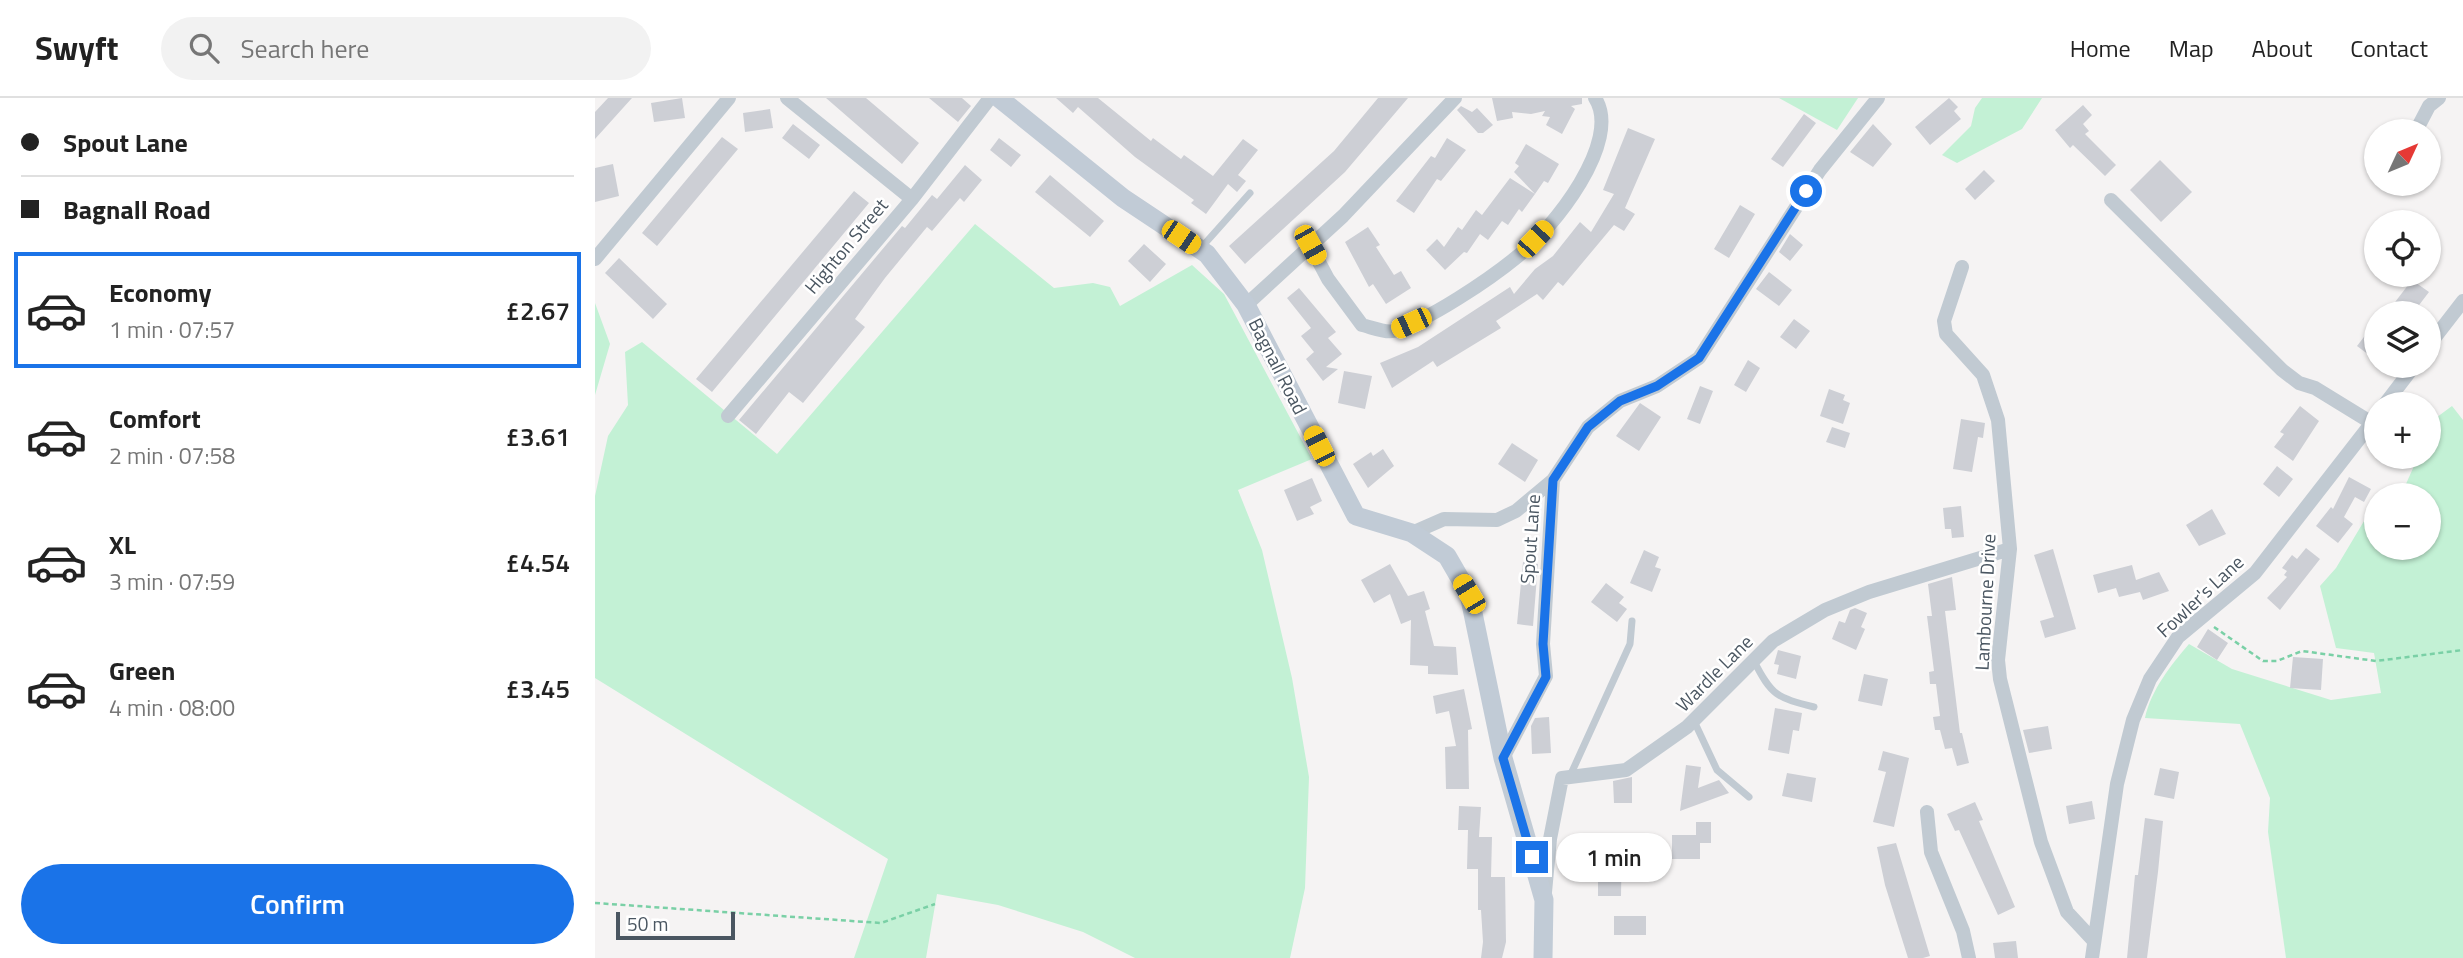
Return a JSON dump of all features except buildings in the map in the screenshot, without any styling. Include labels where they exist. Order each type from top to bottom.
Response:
[{"type":"street","points":[[595,259],[729,98]]},
{"type":"street","points":[[787,98],[912,198]]},
{"type":"street","name":"Highton Street","points":[[728,416],[912,198],[990,98]]},
{"type":"street","name":"Bagnall Road","points":[[999,98],[1123,198],[1207,254],[1246,305],[1356,516],[1412,533],[1447,556],[1469,594],[1503,758],[1544,900],[1543,958]]},
{"type":"street","points":[[1246,305],[1372,187],[1455,98]]},
{"type":"street","points":[[1310,245],[1328,279],[1362,325],[1391,332],[1431,314],[1519,256],[1566,205],[1603,132],[1603,110],[1595,98]]},
{"type":"street","name":"Spout Lane","points":[[1412,533],[1444,519],[1497,520],[1516,511],[1553,480],[1588,427],[1620,401],[1657,386],[1699,358],[1820,170],[1878,98]]},
{"type":"street","points":[[2422,119],[2429,106],[2439,98]]},
{"type":"street","points":[[2111,200],[2282,370],[2299,383],[2315,388],[2364,415]]},
{"type":"street","name":"Lambourne Drive","points":[[1962,267],[1944,321],[1946,334],[1983,375],[1998,420],[2010,549],[1998,660],[2000,679],[2041,842],[2067,912],[2093,940]]},
{"type":"street","points":[[2441,329],[2463,301]]},
{"type":"street","points":[[2394,392],[2405,378]]},
{"type":"street","name":"Fowler's Lane","points":[[2092,958],[2117,784],[2133,720],[2150,679],[2168,651],[2201,618],[2255,573],[2364,433]]},
{"type":"street","name":"Spout Lane","points":[[1503,758],[1546,677],[1543,644],[1553,480]]},
{"type":"street","name":"Wardle Lane","points":[[1570,777],[1626,771],[1694,720],[1773,641],[1825,610],[1869,592],[2010,549]]},
{"type":"street","points":[[1544,900],[1550,839],[1562,778],[1570,777]]},
{"type":"street","points":[[1927,812],[1931,852],[1963,931],[1969,958]]},
{"type":"lane","points":[[1200,250],[1250,193]]},
{"type":"lane","points":[[1570,777],[1630,644],[1632,621]]},
{"type":"lane","points":[[1753,660],[1767,687],[1781,699],[1814,707]]},
{"type":"lane","points":[[1694,720],[1717,770],[1749,797]]},
{"type":"path","points":[[2201,618],[2263,661],[2277,661],[2302,651],[2376,661],[2463,650]]},
{"type":"path","points":[[595,903],[881,923],[935,904]]},
{"type":"green space","points":[[1779,98],[1858,98],[1837,130]]},
{"type":"green space","points":[[1982,98],[2042,98],[2022,129],[1957,163],[1942,155],[1971,126],[1975,108]]},
{"type":"green space","points":[[975,224],[1054,288],[1093,283],[1110,287],[1120,306],[1192,265],[1224,294],[1312,459],[1238,490],[1262,550],[1292,678],[1309,777],[1305,888],[1290,958],[1135,958],[1083,932],[998,905],[937,894],[926,958],[854,958],[888,859],[595,678],[595,496],[608,436],[628,405],[625,352],[642,342],[777,454]]},
{"type":"green space","points":[[595,303],[610,344],[595,395]]},
{"type":"green space","points":[[2452,406],[2463,420],[2463,958],[2286,958],[2268,832],[2270,798],[2240,724],[2145,718],[2163,678],[2189,644],[2232,669],[2331,700],[2381,693],[2374,653],[2336,648],[2320,586],[2336,568],[2364,521],[2364,560],[2441,560],[2441,483],[2406,483],[2413,469],[2441,469],[2441,414]]},
{"type":"route","points":[[1532,857],[1503,758],[1546,677],[1543,644],[1553,480],[1588,427],[1620,401],[1657,386],[1699,358],[1806,191]]}]
